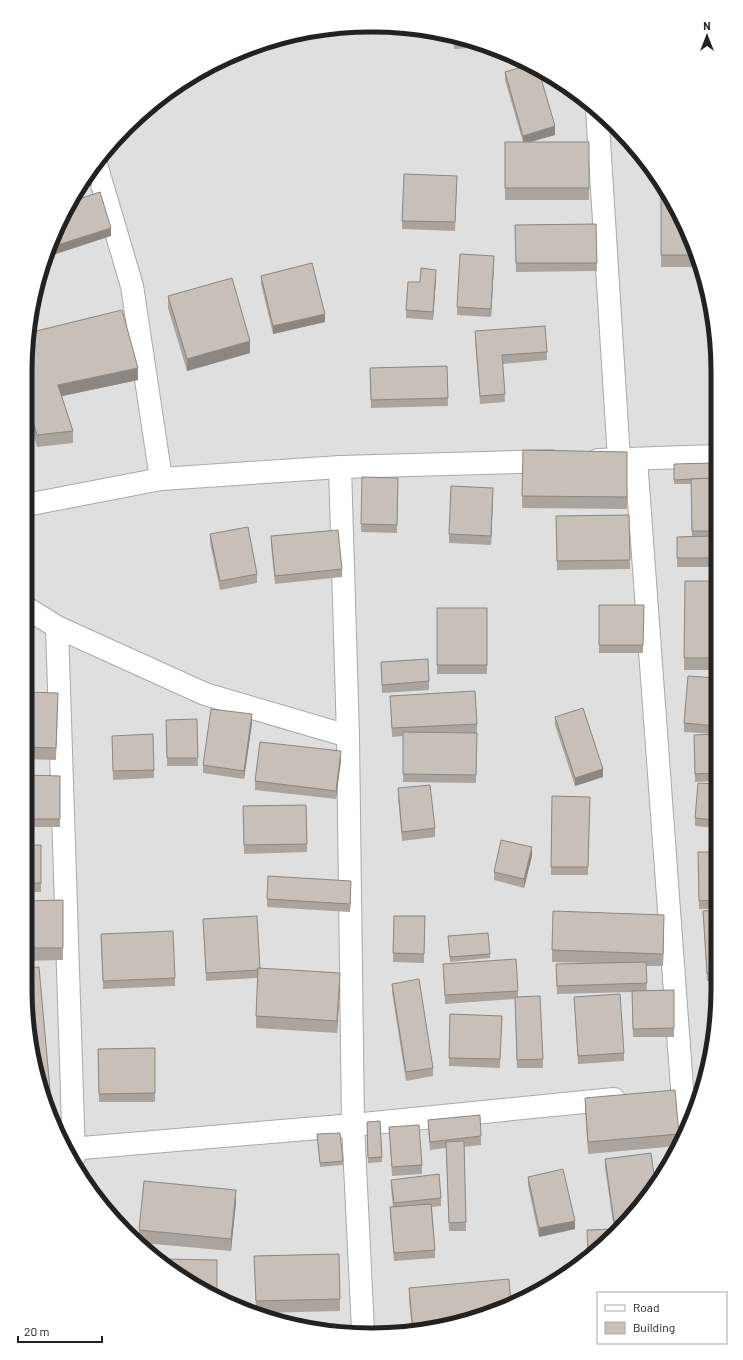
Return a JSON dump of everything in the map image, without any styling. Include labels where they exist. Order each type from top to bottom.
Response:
[{"type":"street","points":[[598,118],[684,1119]]},
{"type":"street","points":[[98,171],[132,286],[161,479]]},
{"type":"street","points":[[32,504],[161,479],[340,467],[711,456]]},
{"type":"street","points":[[340,467],[348,736],[353,1125],[363,1328]]},
{"type":"street","points":[[32,612],[57,627],[205,694],[348,736]]},
{"type":"street","points":[[57,627],[72,1148]]},
{"type":"street","points":[[74,1152],[635,1097]]},
{"type":"shaded area","points":[[372,32],[394,33],[416,35],[459,44],[481,50],[522,67],[560,89],[595,116],[612,131],[627,148],[654,183],[676,221],[693,262],[708,327],[711,372],[711,988],[708,1033],[704,1055],[693,1098],[676,1139],[654,1177],[612,1229],[578,1258],[541,1283],[522,1293],[481,1310],[438,1321],[416,1325],[372,1328],[327,1325],[262,1310],[221,1293],[183,1271],[131,1229],[89,1177],[67,1139],[50,1098],[35,1033],[32,988],[32,372],[35,327],[39,305],[50,262],[67,221],[77,202],[102,165],[131,131],[148,116],[183,89],[202,77],[221,67],[262,50],[327,35]]},
{"type":"building","points":[[522,67],[541,77],[555,126],[523,136],[505,72]]},
{"type":"building","points":[[505,142],[589,142],[589,188],[505,188]]},
{"type":"building","points":[[404,174],[457,176],[455,222],[402,221]]},
{"type":"building","points":[[100,192],[111,228],[57,245],[67,221],[79,199]]},
{"type":"building","points":[[661,194],[676,221],[690,255],[661,255]]},
{"type":"building","points":[[596,224],[597,263],[516,263],[515,225]]},
{"type":"building","points":[[460,254],[494,256],[491,309],[457,307]]},
{"type":"building","points":[[312,263],[325,314],[273,326],[261,276]]},
{"type":"building","points":[[421,268],[436,270],[433,312],[406,310],[408,282],[420,282]]},
{"type":"building","points":[[232,278],[250,341],[187,359],[168,296]]},
{"type":"building","points":[[122,310],[138,368],[58,385],[73,431],[37,435],[32,418],[32,372],[35,331]]},
{"type":"building","points":[[545,326],[547,352],[502,355],[505,394],[480,396],[475,331]]},
{"type":"building","points":[[447,366],[448,398],[371,400],[370,368]]},
{"type":"building","points":[[523,450],[627,452],[627,497],[522,496]]},
{"type":"building","points":[[711,463],[711,478],[674,480],[674,464]]},
{"type":"building","points":[[362,477],[398,478],[397,525],[361,524]]},
{"type":"building","points":[[711,478],[711,531],[692,531],[691,479]]},
{"type":"building","points":[[451,486],[493,488],[491,536],[449,534]]},
{"type":"building","points":[[629,515],[630,560],[557,561],[556,516]]},
{"type":"building","points":[[248,527],[257,574],[220,581],[210,534]]},
{"type":"building","points":[[338,530],[342,569],[275,576],[271,536]]},
{"type":"building","points":[[711,536],[711,558],[677,558],[677,537]]},
{"type":"building","points":[[685,581],[711,581],[711,658],[684,658]]},
{"type":"building","points":[[599,605],[644,605],[643,645],[599,645]]},
{"type":"building","points":[[437,608],[487,608],[487,665],[437,665]]},
{"type":"building","points":[[428,659],[429,681],[382,685],[381,662]]},
{"type":"building","points":[[688,676],[711,678],[711,726],[684,723]]},
{"type":"building","points":[[475,691],[477,724],[392,728],[390,696]]},
{"type":"building","points":[[32,692],[58,693],[56,748],[32,747]]},
{"type":"building","points":[[583,708],[603,769],[575,778],[555,717]]},
{"type":"building","points":[[211,709],[252,714],[244,771],[203,765]]},
{"type":"building","points":[[197,719],[198,758],[167,758],[166,720]]},
{"type":"building","points":[[403,732],[477,733],[476,775],[403,774]]},
{"type":"building","points":[[153,734],[154,770],[113,771],[112,736]]},
{"type":"building","points":[[711,734],[711,773],[695,774],[694,735]]},
{"type":"building","points":[[260,742],[341,751],[336,791],[255,781]]},
{"type":"building","points":[[32,775],[60,776],[60,819],[32,819]]},
{"type":"building","points":[[698,783],[711,784],[711,819],[695,818]]},
{"type":"building","points":[[430,785],[435,828],[402,832],[398,788]]},
{"type":"building","points":[[552,796],[590,797],[588,867],[551,867]]},
{"type":"building","points":[[306,805],[307,844],[244,845],[243,806]]},
{"type":"building","points":[[501,840],[532,847],[524,879],[494,872]]},
{"type":"building","points":[[32,845],[41,845],[41,883],[32,883]]},
{"type":"building","points":[[698,852],[711,852],[711,900],[699,901]]},
{"type":"building","points":[[268,876],[351,881],[350,904],[267,899]]},
{"type":"building","points":[[63,900],[63,948],[32,948],[32,901]]},
{"type":"building","points":[[711,910],[711,973],[707,973],[703,911]]},
{"type":"building","points":[[553,911],[664,915],[663,954],[552,950]]},
{"type":"building","points":[[257,916],[260,968],[258,968],[258,970],[206,973],[203,919]]},
{"type":"building","points":[[394,916],[425,916],[424,954],[393,953]]},
{"type":"building","points":[[173,931],[175,978],[103,981],[101,934]]},
{"type":"building","points":[[488,933],[490,954],[450,957],[448,936]]},
{"type":"building","points":[[516,959],[518,991],[445,995],[443,964]]},
{"type":"building","points":[[646,962],[647,983],[557,986],[556,964]]},
{"type":"building","points":[[39,967],[51,1100],[35,1033],[32,968]]},
{"type":"building","points":[[258,968],[340,973],[337,1021],[256,1016]]},
{"type":"building","points":[[419,979],[433,1068],[406,1072],[392,984]]},
{"type":"building","points":[[674,990],[674,1028],[633,1029],[632,991]]},
{"type":"building","points":[[620,994],[624,1053],[578,1056],[574,997]]},
{"type":"building","points":[[540,996],[543,1059],[517,1060],[515,997]]},
{"type":"building","points":[[450,1014],[502,1016],[500,1059],[449,1058]]},
{"type":"building","points":[[155,1048],[155,1093],[99,1094],[98,1049]]},
{"type":"building","points":[[675,1090],[679,1132],[678,1134],[588,1142],[585,1098]]},
{"type":"building","points":[[480,1115],[481,1136],[430,1142],[428,1120]]},
{"type":"building","points":[[380,1121],[382,1157],[368,1158],[367,1122]]},
{"type":"building","points":[[419,1125],[422,1165],[392,1167],[389,1127]]},
{"type":"building","points":[[340,1133],[343,1161],[320,1163],[317,1134]]},
{"type":"building","points":[[464,1141],[466,1222],[449,1223],[446,1142]]},
{"type":"building","points":[[651,1153],[654,1177],[620,1220],[614,1221],[605,1159]]},
{"type":"building","points":[[563,1169],[575,1221],[539,1228],[528,1177]]},
{"type":"building","points":[[439,1174],[441,1198],[394,1203],[391,1180]]},
{"type":"building","points":[[144,1181],[236,1190],[231,1239],[139,1230]]},
{"type":"building","points":[[431,1204],[435,1250],[394,1253],[390,1207]]},
{"type":"building","points":[[612,1229],[588,1250],[587,1230]]},
{"type":"building","points":[[339,1254],[340,1299],[256,1301],[254,1256]]},
{"type":"building","points":[[167,1259],[217,1260],[217,1291],[202,1283]]},
{"type":"building","points":[[509,1279],[511,1298],[481,1310],[438,1321],[413,1325],[409,1288]]},
{"type":"building","points":[[313,1322],[327,1323],[327,1325]]}]
